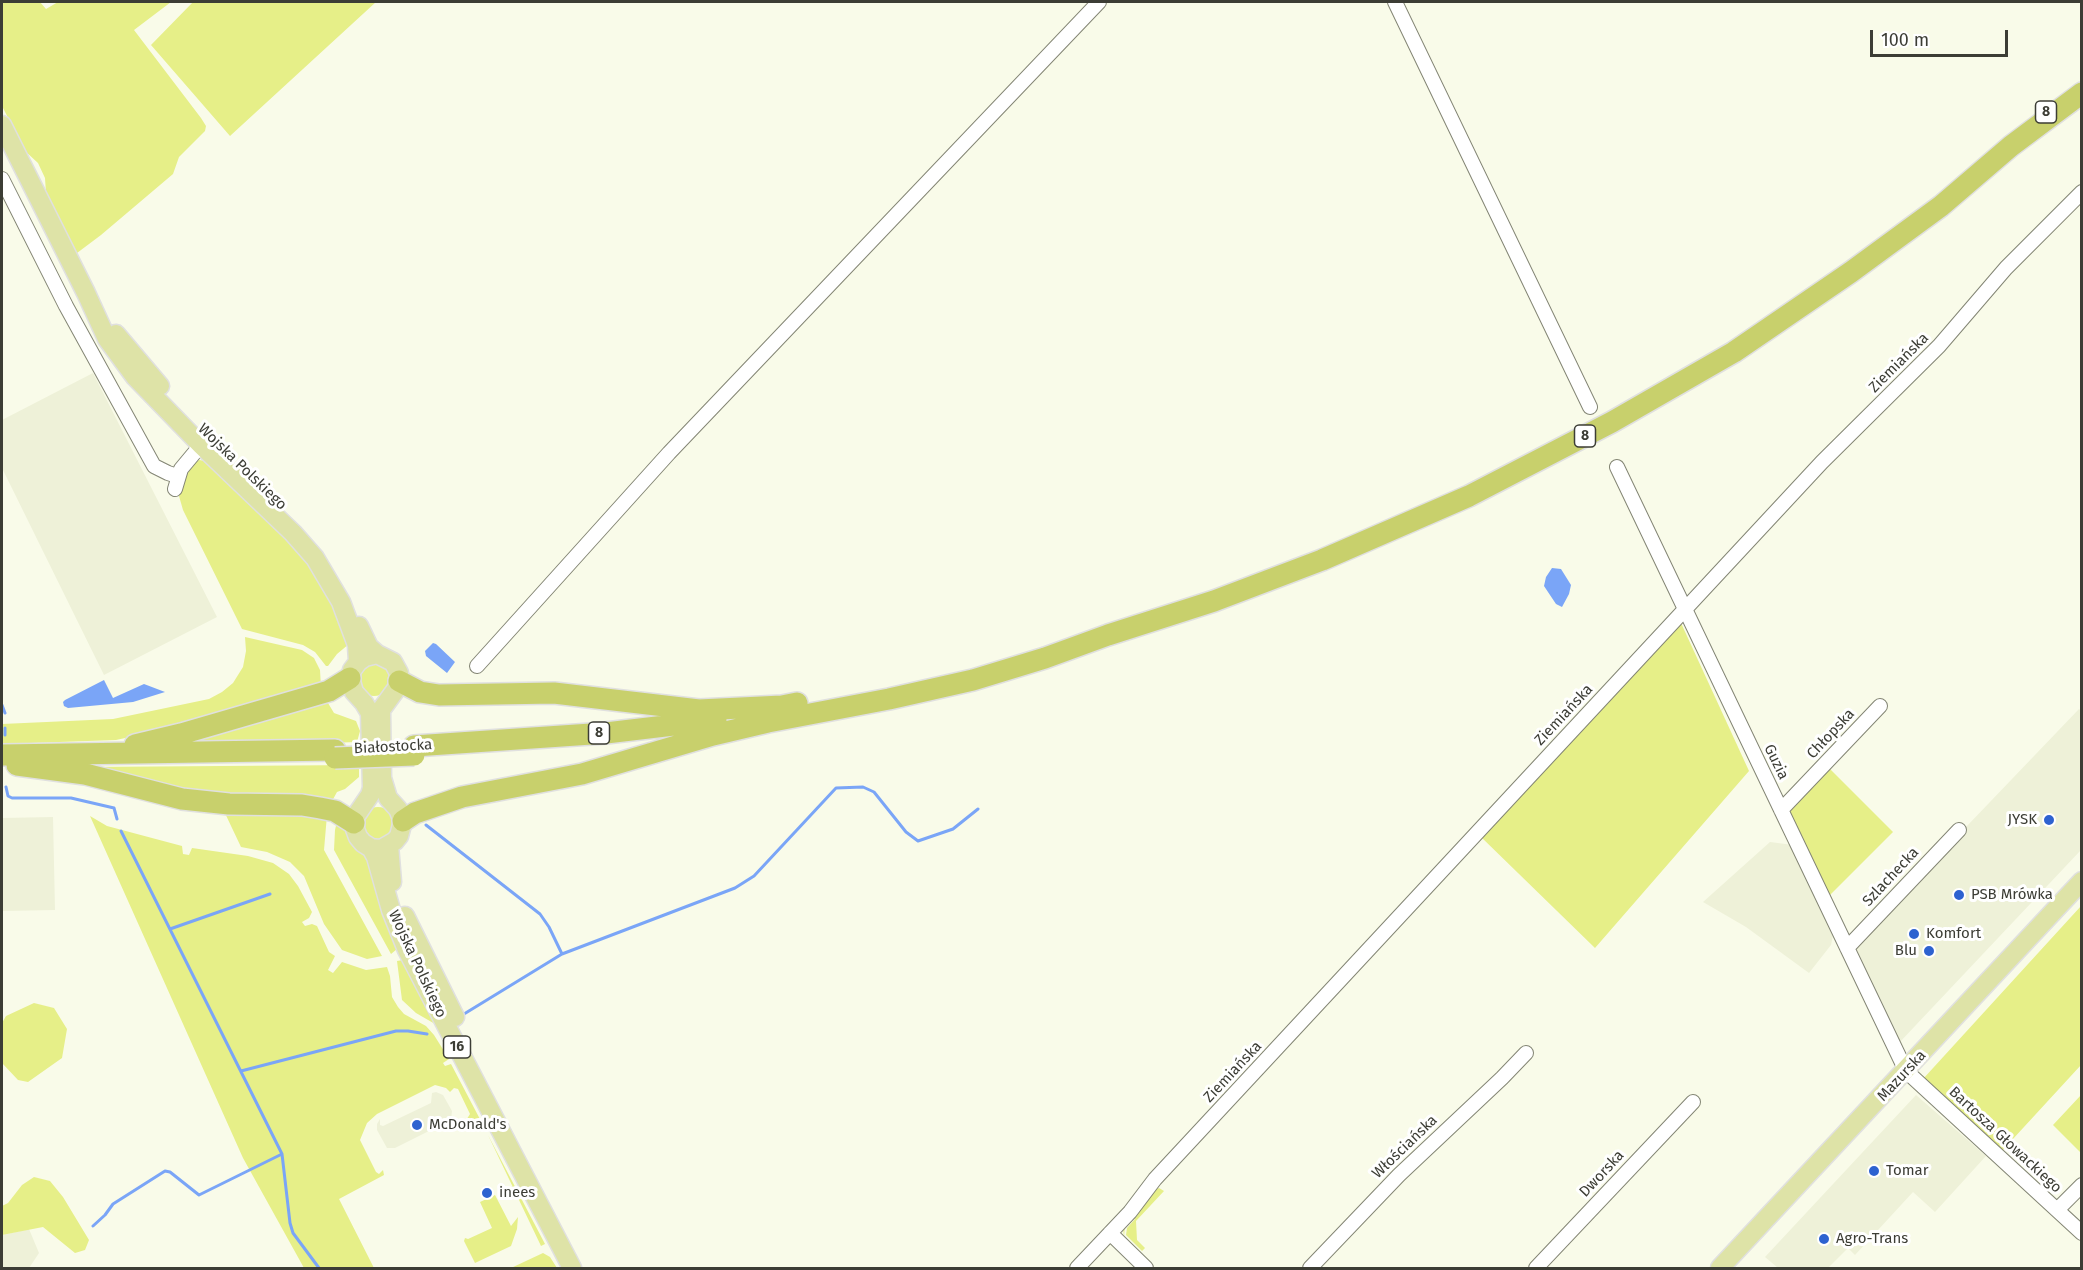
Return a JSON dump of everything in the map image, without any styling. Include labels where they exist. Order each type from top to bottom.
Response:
[{"type":"highway","name":"8","points":[[768,722],[973,680],[1045,658],[1214,601],[1322,560],[1469,496],[1612,422],[1734,352],[1851,272],[1941,206],[2011,146],[2082,78]]},
{"type":"highway","name":"8","points":[[2011,146],[2082,93]]},
{"type":"highway","name":"8","points":[[782,706],[1108,635]]},
{"type":"highway","points":[[84,754],[181,734],[329,691],[354,670]]},
{"type":"highway","points":[[399,681],[420,692],[439,695],[554,693],[699,710],[782,706]]},
{"type":"highway","name":"Białostocka","points":[[414,750],[711,721],[782,706]]},
{"type":"highway","points":[[403,821],[415,813],[462,797],[607,768],[703,738],[768,722]]},
{"type":"highway","name":"Białostocka","points":[[7,762],[335,754],[611,741],[768,722]]},
{"type":"highway","name":"Białostocka","points":[[7,762],[84,754],[335,754]]},
{"type":"highway","points":[[7,762],[85,774],[182,799],[229,804],[302,805],[320,808],[335,811],[354,823]]},
{"type":"main road","name":"Wojska Polskiego","points":[[2,125],[86,293],[111,328],[205,440],[315,558],[340,602],[357,645],[354,692],[368,707],[375,719]]},
{"type":"main road","name":"Wojska Polskiego","points":[[205,440],[293,517],[324,554],[337,576],[369,647],[393,662],[399,673],[399,681]]},
{"type":"main road","points":[[354,670],[365,657],[377,654]]},
{"type":"main road","points":[[354,823],[372,788],[375,719],[397,688],[399,681]]},
{"type":"main road","points":[[370,848],[378,849],[389,845],[399,836],[403,821],[398,809],[388,798],[383,785],[375,719]]},
{"type":"main road","name":"16","points":[[354,823],[358,837],[370,848]]},
{"type":"main road","name":"Wojska Polskiego","points":[[389,845],[390,874],[399,905],[572,1269]]},
{"type":"main road","name":"Wojska Polskiego","points":[[370,848],[376,857],[391,910],[407,950],[501,1121],[577,1269]]},
{"type":"main road","name":"Mazurska","points":[[1720,1269],[2082,881]]},
{"type":"street","points":[[477,666],[669,453],[1099,2]]},
{"type":"street","points":[[1395,2],[1590,407]]},
{"type":"street","points":[[2,179],[66,306],[154,465],[168,473],[176,482],[186,462],[205,440]]},
{"type":"street","name":"Ziemiańska","points":[[1077,1269],[1130,1212],[1155,1179],[1821,462],[1939,346],[2006,268],[2082,192]]},
{"type":"street","name":"Guzia","points":[[1617,467],[1906,1071]]},
{"type":"street","name":"Chłopska","points":[[1781,810],[1880,706]]},
{"type":"street","name":"Szlachecka","points":[[1848,948],[1959,830]]},
{"type":"street","name":"Włościańska","points":[[1310,1269],[1399,1175],[1526,1053]]},
{"type":"street","name":"Bartosza Głowackiego","points":[[1906,1071],[2082,1233]]},
{"type":"street","name":"Dworska","points":[[1536,1269],[1693,1102]]},
{"type":"street","points":[[2057,1210],[2082,1185]]},
{"type":"street","points":[[1110,1233],[1146,1269]]},
{"type":"shaded area","points":[[93,373],[217,617],[104,675],[2,468],[2,420]]},
{"type":"shaded area","points":[[2079,709],[2081,711],[2081,850],[1899,1043],[1854,944]]},
{"type":"shaded area","points":[[53,817],[55,910],[2,911],[2,818]]},
{"type":"shaded area","points":[[1770,842],[1793,845],[1834,930],[1831,945],[1809,973],[1746,927],[1703,902]]},
{"type":"shaded area","points":[[432,1093],[443,1095],[452,1111],[451,1120],[395,1148],[387,1148],[377,1130],[380,1119],[380,1125],[383,1126],[431,1103]]},
{"type":"shaded area","points":[[1916,1095],[1986,1156],[1935,1212],[1913,1192],[1855,1255],[1848,1248],[1828,1268],[1778,1268],[1765,1257]]},
{"type":"shaded area","points":[[29,1229],[39,1253],[29,1268],[2,1268],[2,1235]]},
{"type":"green space","points":[[2,2],[40,2],[46,9],[58,2],[171,2],[134,30],[201,118],[206,126],[205,131],[179,157],[173,174],[77,253],[52,207],[46,193],[45,178],[38,163],[25,151],[2,106]]},
{"type":"green space","points":[[193,2],[376,2],[230,136],[151,45]]},
{"type":"green space","points":[[199,460],[212,462],[321,572],[349,644],[328,666],[315,652],[303,645],[242,629],[183,510],[179,496],[184,479],[194,463]]},
{"type":"green space","points":[[1681,623],[1749,771],[1595,948],[1480,836]]},
{"type":"green space","points":[[245,637],[302,650],[314,658],[320,670],[321,687],[208,720],[116,740],[2,744],[2,724],[113,719],[209,699],[233,683],[243,667],[246,651]]},
{"type":"green space","points":[[374,664],[385,669],[390,680],[385,691],[374,696],[363,691],[358,680],[363,669]]},
{"type":"green space","points":[[325,698],[334,713],[356,721],[360,731],[357,742],[185,748],[179,741]]},
{"type":"green space","points":[[359,765],[359,777],[345,789],[337,792],[331,803],[216,797],[85,767]]},
{"type":"green space","points":[[1827,766],[1893,832],[1828,897],[1788,810]]},
{"type":"green space","points":[[378,807],[389,812],[394,823],[389,834],[378,839],[367,834],[362,823],[367,812]]},
{"type":"green space","points":[[223,809],[327,815],[324,850],[382,956],[367,959],[342,950],[324,924],[304,876],[290,862],[267,852],[241,847]]},
{"type":"green space","points":[[90,816],[107,826],[182,846],[183,854],[189,855],[192,848],[248,856],[273,863],[289,874],[312,912],[309,918],[302,922],[305,926],[312,924],[317,926],[329,952],[335,956],[328,970],[333,973],[342,962],[366,970],[387,967],[392,997],[398,1007],[404,1014],[426,1026],[434,1035],[449,1059],[443,1063],[445,1066],[451,1064],[482,1123],[475,1128],[467,1125],[465,1122],[470,1114],[458,1089],[454,1088],[450,1092],[446,1088],[435,1085],[377,1114],[367,1123],[360,1140],[376,1172],[379,1174],[383,1170],[384,1175],[339,1199],[374,1268],[304,1268],[243,1158]]},
{"type":"green space","points":[[338,817],[371,857],[399,941],[397,949],[391,954],[334,850]]},
{"type":"green space","points":[[2081,906],[2081,1065],[2001,1152],[1923,1079]]},
{"type":"green space","points":[[403,960],[454,1057],[435,1024],[416,1013],[402,1000],[397,961]]},
{"type":"green space","points":[[34,1003],[54,1008],[67,1029],[62,1058],[28,1082],[18,1080],[2,1063],[2,1023],[6,1016]]},
{"type":"green space","points":[[2081,1095],[2081,1153],[2053,1125]]},
{"type":"green space","points":[[488,1135],[545,1244],[541,1246]]},
{"type":"green space","points":[[34,1177],[50,1181],[63,1197],[89,1240],[85,1250],[75,1253],[43,1227],[2,1235],[2,1206],[8,1203],[22,1185]]},
{"type":"green space","points":[[1159,1188],[1164,1191],[1136,1221],[1137,1240],[1145,1248],[1142,1251],[1126,1235],[1127,1228],[1135,1219],[1133,1218],[1125,1225],[1124,1237],[1123,1227],[1154,1190]]},
{"type":"green space","points":[[495,1195],[511,1226],[518,1217],[517,1229],[511,1246],[475,1263],[464,1241],[465,1238],[468,1239],[492,1228],[480,1202]]},
{"type":"green space","points":[[543,1253],[550,1257],[557,1268],[511,1268]]},
{"type":"water","points":[[1552,568],[1561,569],[1571,585],[1562,607],[1556,604],[1544,586],[1546,577]]},
{"type":"water","points":[[433,643],[455,662],[447,673],[426,656],[425,651]]},
{"type":"water","points":[[104,680],[113,698],[144,684],[165,692],[133,702],[68,708],[64,706],[65,700]]},
{"type":"waterway","points":[[2,705],[5,713]]},
{"type":"waterway","points":[[5,728],[5,735]]},
{"type":"waterway","points":[[6,787],[8,796],[12,798],[71,798],[114,808],[117,819]]},
{"type":"waterway","points":[[464,1014],[562,954],[735,888],[754,876],[836,788],[863,787],[874,792],[906,832],[918,841],[953,829],[978,809]]},
{"type":"waterway","points":[[426,825],[540,914],[562,954]]},
{"type":"waterway","points":[[121,831],[282,1154],[293,1233],[319,1268]]},
{"type":"waterway","points":[[170,929],[270,894]]},
{"type":"waterway","points":[[241,1071],[396,1031],[427,1034]]},
{"type":"waterway","points":[[93,1226],[113,1204],[165,1171],[170,1172],[199,1195],[282,1154]]},
{"type":"place","name":"JYSK","points":[[2049,820]]},
{"type":"place","name":"PSB Mrówka","points":[[1959,895]]},
{"type":"place","name":"Komfort","points":[[1914,934]]},
{"type":"place","name":"Blu","points":[[1929,951]]},
{"type":"place","name":"McDonald's","points":[[417,1125]]},
{"type":"place","name":"Tomar","points":[[1874,1171]]},
{"type":"place","name":"inees","points":[[487,1193]]},
{"type":"place","name":"Agro-Trans","points":[[1824,1239]]}]
